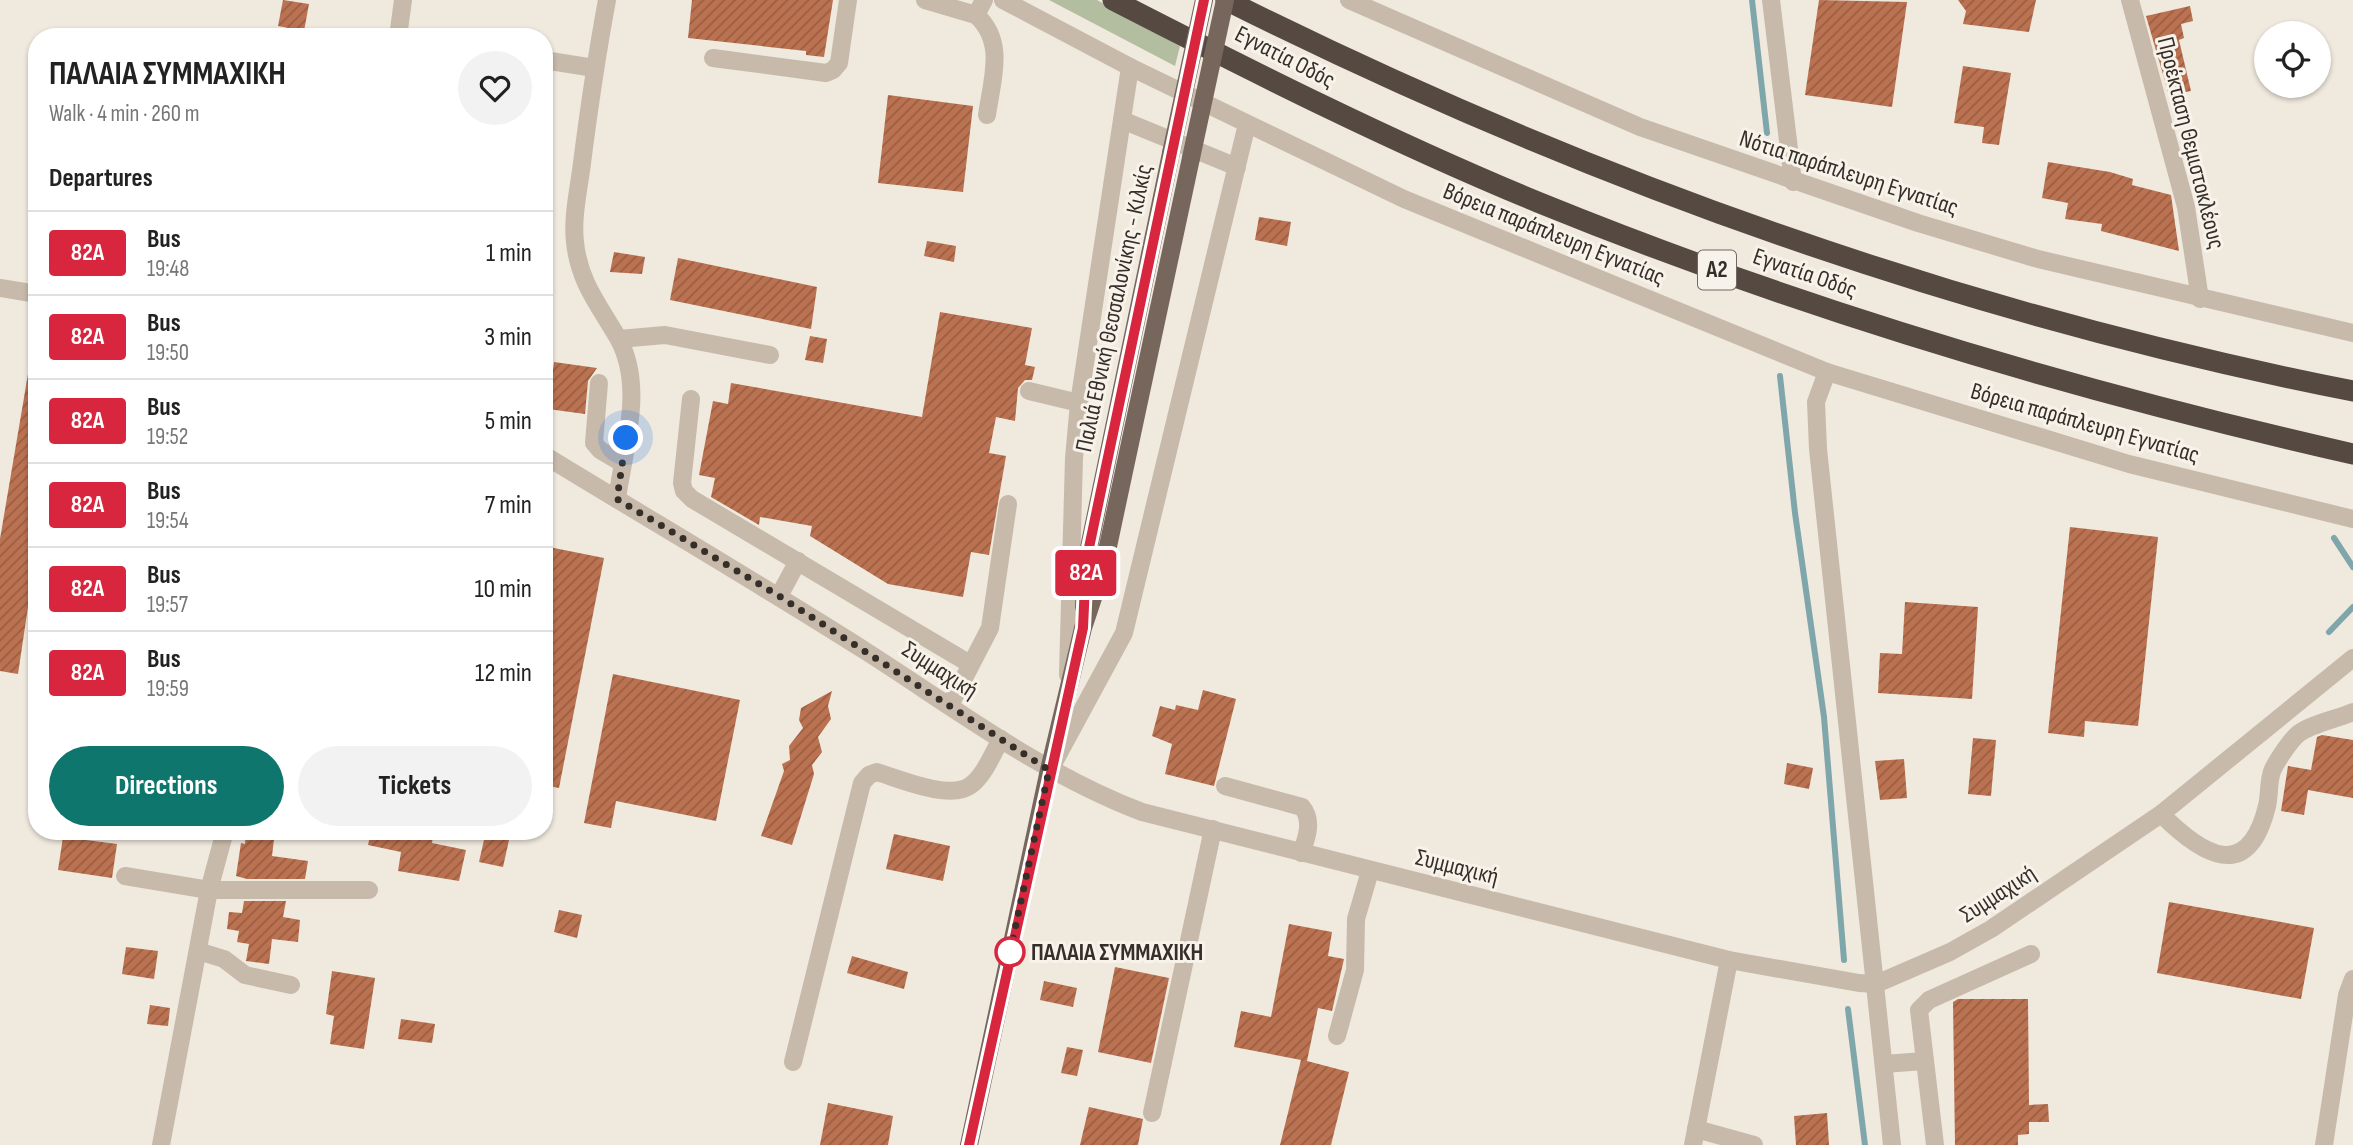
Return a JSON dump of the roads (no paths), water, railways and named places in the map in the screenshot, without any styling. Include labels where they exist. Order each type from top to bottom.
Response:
[{"type":"highway","name":"Εγνατία Οδός","points":[[1113,0],[1339,113],[1539,202],[1738,278],[1891,331],[2066,383],[2353,454]]},
{"type":"highway","name":"Εγνατία Οδός","points":[[1225,0],[1354,64],[1560,153],[1914,279],[2078,330],[2196,359],[2353,391]]},
{"type":"main road","name":"Παλιά Εθνική Θεσσαλονίκης - Κιλκίς","points":[[1083,628],[1086,562],[1204,0]]},
{"type":"main road","name":"Παλιά Εθνική Θεσσαλονίκης - Κιλκίς","points":[[970,1145],[1049,770],[1083,628],[1104,565],[1225,0]]},
{"type":"street","points":[[399,28],[403,0]]},
{"type":"street","points":[[607,0],[594,68],[574,239],[584,283],[619,339],[629,367],[632,390],[617,499]]},
{"type":"street","points":[[713,58],[826,73],[833,70],[839,63],[848,0]]},
{"type":"street","points":[[925,0],[980,7],[996,45],[987,116]]},
{"type":"street","name":"Βόρεια παράπλευρη Εγνατίας","points":[[1003,0],[1130,67],[1404,199],[1827,372],[2129,464],[2353,519]]},
{"type":"street","name":"Νότια παράπλευρη Εγνατίας","points":[[1349,0],[1640,127],[1793,182],[2038,259],[2353,333]]},
{"type":"street","points":[[1771,0],[1793,182]]},
{"type":"street","name":"Προέκταση Θεμιστοκλέους","points":[[2130,0],[2186,207],[2200,299]]},
{"type":"street","points":[[553,61],[594,68]]},
{"type":"street","points":[[1067,696],[1079,402],[1130,67]]},
{"type":"street","points":[[1122,120],[1237,167]]},
{"type":"street","points":[[1049,770],[1124,633],[1247,124]]},
{"type":"street","points":[[0,288],[28,293]]},
{"type":"street","points":[[619,339],[665,335],[770,355]]},
{"type":"street","points":[[1827,372],[1816,402],[1818,449],[1892,1145]]},
{"type":"street","points":[[599,383],[594,443],[600,450],[622,463]]},
{"type":"street","points":[[1029,391],[1079,402]]},
{"type":"street","points":[[691,398],[684,491],[698,503],[970,664]]},
{"type":"street","name":"Συμμαχική","points":[[553,460],[779,596],[1049,770],[1142,812],[1729,960],[1789,973],[1876,984],[1950,952],[1991,929],[2161,814],[2353,658]]},
{"type":"street","points":[[950,705],[990,628],[1008,504]]},
{"type":"street","points":[[779,596],[799,561]]},
{"type":"street","points":[[2161,814],[2201,848],[2222,856],[2238,854],[2251,845],[2259,831],[2272,771],[2299,734],[2353,712]]},
{"type":"street","points":[[793,1062],[862,783],[869,775],[877,772],[943,791],[960,791],[973,784],[1001,739]]},
{"type":"street","points":[[1225,786],[1302,807],[1307,814],[1308,836],[1301,853]]},
{"type":"street","points":[[1152,1113],[1213,829]]},
{"type":"street","points":[[161,1145],[209,890],[223,840]]},
{"type":"street","points":[[1337,1036],[1355,970],[1356,919],[1370,871]]},
{"type":"street","points":[[125,876],[209,890],[369,890]]},
{"type":"street","points":[[198,951],[224,959],[244,975],[291,985]]},
{"type":"street","points":[[1935,1145],[1919,1010],[1923,1004],[2031,954]]},
{"type":"street","points":[[1729,960],[1694,1137],[1754,1145]]},
{"type":"street","points":[[2323,1145],[2347,995],[2353,979]]},
{"type":"street","points":[[1884,1064],[1924,1060]]},
{"type":"waterway","points":[[1752,0],[1767,133]]},
{"type":"waterway","points":[[1780,376],[1795,513],[1824,717],[1844,960]]},
{"type":"waterway","points":[[2334,538],[2353,567]]},
{"type":"waterway","points":[[2329,632],[2353,607]]},
{"type":"waterway","points":[[1848,1009],[1865,1145]]},
{"type":"place","name":"ΠΑΛΑΙΑ ΣΥΜΜΑΧΙΚΗ","points":[[1010,952]]}]
